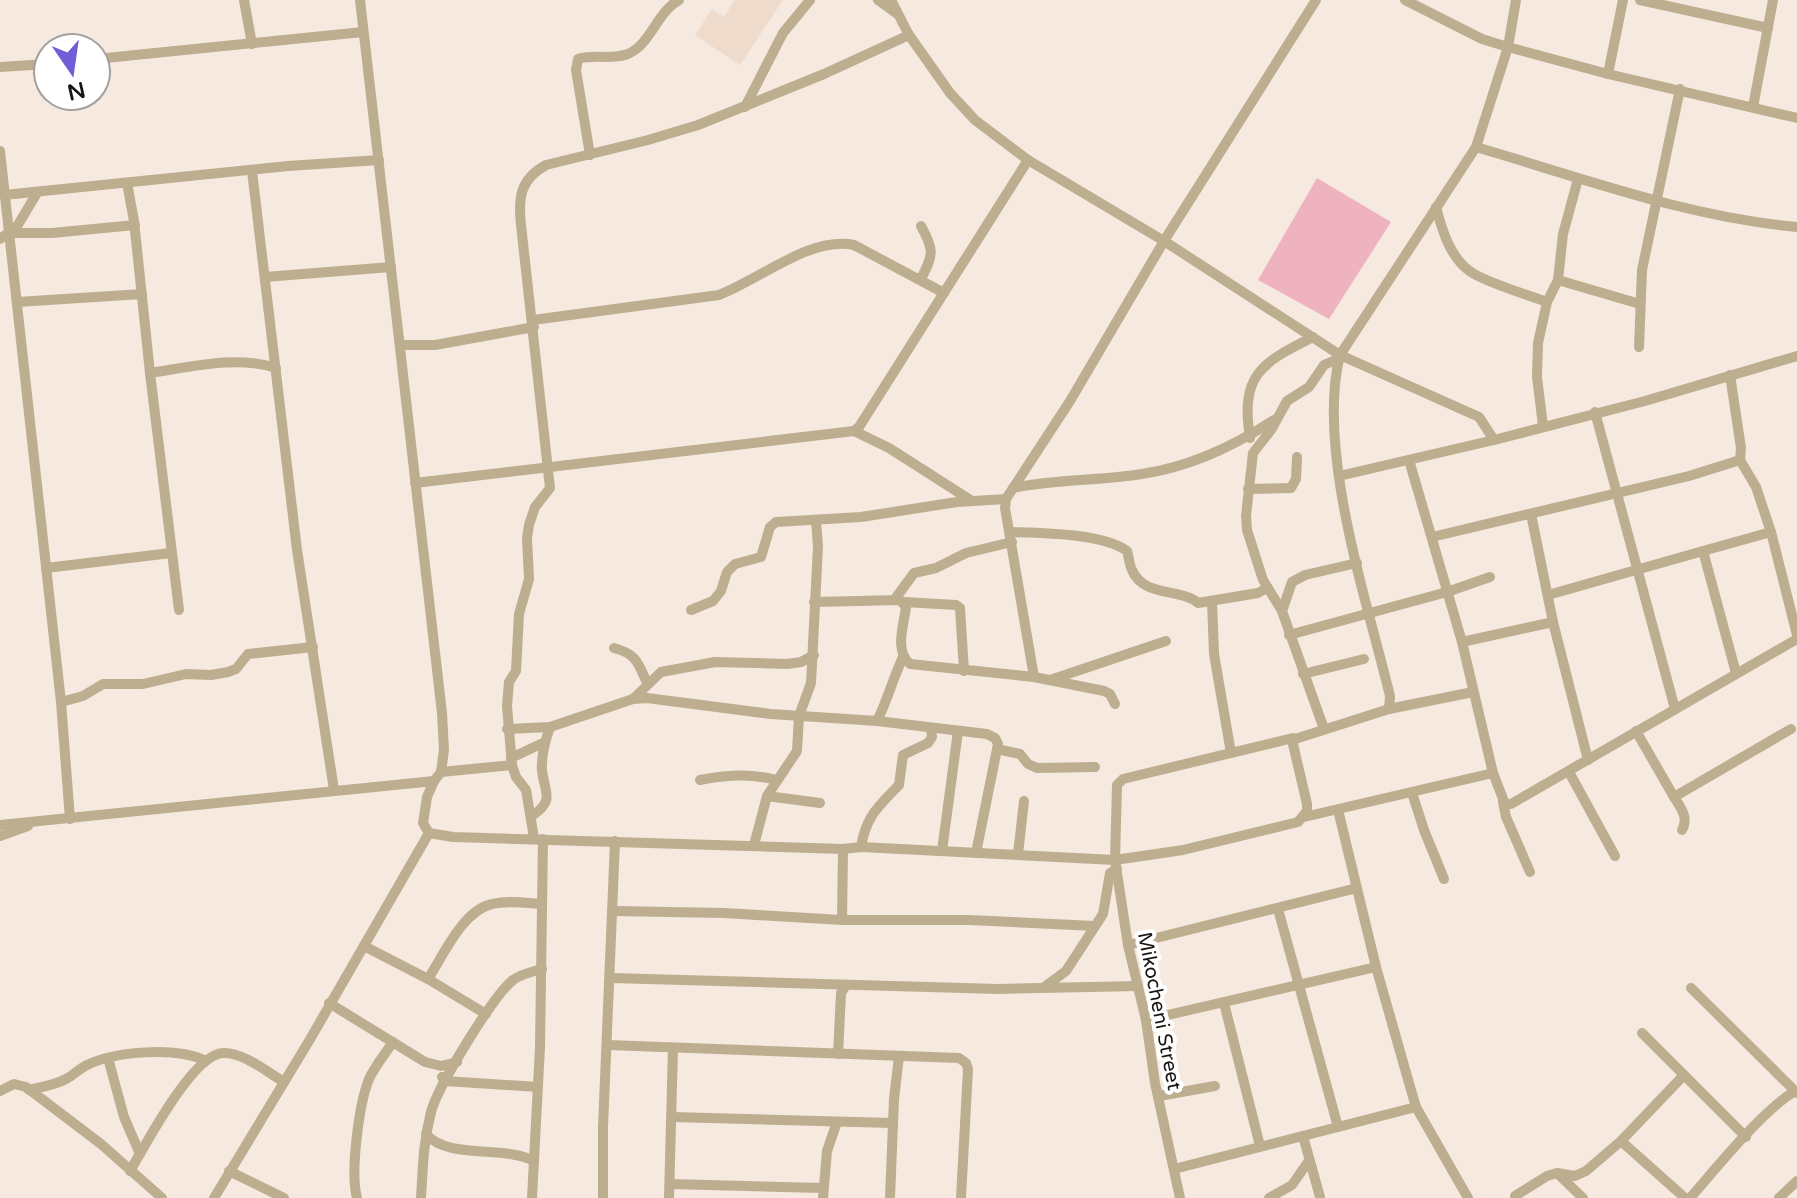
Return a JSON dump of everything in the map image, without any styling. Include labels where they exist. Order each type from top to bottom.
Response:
[{"type":"street","points":[[244,0],[252,44]]},
{"type":"street","points":[[360,0],[442,713],[444,750],[441,772],[434,781],[423,814],[423,823],[429,833],[453,837],[1018,854],[1116,864],[1493,773]]},
{"type":"street","points":[[590,155],[576,70],[578,59],[630,53],[638,47],[665,10],[679,0]]},
{"type":"street","points":[[744,107],[783,33],[810,0]]},
{"type":"street","points":[[878,0],[898,14]]},
{"type":"street","points":[[891,0],[909,35],[950,93],[975,120],[1028,160],[1164,241],[1340,356],[1430,397],[1467,410],[1487,425],[1494,440]]},
{"type":"street","points":[[1034,677],[1006,499],[1070,401],[1164,241],[1316,0]]},
{"type":"street","points":[[1405,0],[1482,39],[1508,47],[1797,118]]},
{"type":"street","points":[[1389,709],[1390,696],[1339,476],[1334,391],[1340,356],[1476,147],[1508,47],[1516,0]]},
{"type":"street","points":[[1608,74],[1623,0]]},
{"type":"street","points":[[1640,0],[1688,4],[1768,28]]},
{"type":"street","points":[[1753,107],[1773,0]]},
{"type":"street","points":[[112,57],[363,32]]},
{"type":"street","points":[[532,1198],[542,904],[538,838],[526,790],[516,777],[507,729],[509,682],[516,671],[519,614],[529,579],[527,538],[535,507],[550,488],[550,468],[521,225],[521,191],[528,178],[546,165],[648,140],[744,107],[909,35]]},
{"type":"street","points":[[0,67],[32,65]]},
{"type":"street","points":[[1639,347],[1642,270],[1680,89]]},
{"type":"street","points":[[1476,147],[1658,201],[1748,223],[1797,227]]},
{"type":"street","points":[[0,151],[61,702],[70,819]]},
{"type":"street","points":[[4,195],[379,160]]},
{"type":"street","points":[[415,483],[854,431],[1028,160]]},
{"type":"street","points":[[252,171],[297,550],[334,790]]},
{"type":"street","points":[[1543,426],[1537,377],[1538,343],[1547,302],[1558,280],[1563,234],[1578,179]]},
{"type":"street","points":[[127,183],[135,225],[179,610]]},
{"type":"street","points":[[7,235],[37,193]]},
{"type":"street","points":[[1436,207],[1444,234],[1457,258],[1471,273],[1547,302]]},
{"type":"street","points":[[7,235],[135,225]]},
{"type":"street","points":[[921,226],[932,247],[932,256],[921,279]]},
{"type":"street","points":[[400,345],[435,345],[533,324],[719,295],[743,286],[795,257],[838,242],[854,245],[944,293]]},
{"type":"street","points":[[0,263],[10,252]]},
{"type":"street","points":[[265,277],[391,267]]},
{"type":"street","points":[[0,273],[14,275]]},
{"type":"street","points":[[1558,280],[1640,304]]},
{"type":"street","points":[[17,302],[142,294]]},
{"type":"street","points":[[1254,452],[1247,413],[1254,377],[1261,366],[1313,337]]},
{"type":"street","points":[[262,364],[275,354]]},
{"type":"street","points":[[1324,729],[1282,611],[1267,588],[1247,530],[1248,489],[1250,461],[1287,401],[1309,387],[1324,365],[1340,356]]},
{"type":"street","points":[[1339,476],[1645,401],[1797,356]]},
{"type":"street","points":[[150,373],[219,363],[262,364],[276,368]]},
{"type":"street","points":[[1503,802],[1511,804],[1569,772],[1797,637],[1771,532],[1756,487],[1740,460],[1730,375]]},
{"type":"street","points":[[1595,412],[1675,709]]},
{"type":"street","points":[[1013,488],[1043,481],[1143,474],[1186,464],[1249,436],[1277,418]]},
{"type":"street","points":[[854,431],[889,448],[973,502]]},
{"type":"street","points":[[1248,489],[1291,488],[1296,479],[1297,457]]},
{"type":"street","points":[[1409,460],[1462,642],[1493,773],[1506,817],[1530,872]]},
{"type":"street","points":[[1432,537],[1689,476],[1740,460]]},
{"type":"street","points":[[691,610],[713,601],[721,591],[727,572],[735,564],[761,557],[770,527],[776,522],[887,515],[957,502],[1006,499]]},
{"type":"street","points":[[1531,514],[1553,622],[1588,760]]},
{"type":"street","points":[[754,845],[767,796],[797,751],[799,716],[811,683],[818,546],[816,521]]},
{"type":"street","points":[[1548,595],[1771,532]]},
{"type":"street","points":[[900,600],[916,572],[936,568],[966,553],[1011,537],[1061,533],[1115,544],[1127,551],[1132,570],[1145,583],[1171,594],[1189,595],[1198,603],[1258,593],[1267,588]]},
{"type":"street","points":[[1703,551],[1736,673]]},
{"type":"street","points":[[46,568],[171,553]]},
{"type":"street","points":[[1282,611],[1292,582],[1305,575],[1357,563]]},
{"type":"street","points":[[1289,635],[1447,592],[1490,577]]},
{"type":"street","points":[[900,600],[906,607],[900,646],[903,657],[910,664],[1034,677],[1104,691],[1110,694],[1115,704]]},
{"type":"street","points":[[814,602],[900,600],[956,605],[960,608],[964,671]]},
{"type":"street","points":[[1212,601],[1214,654],[1231,753]]},
{"type":"street","points":[[1462,642],[1553,622]]},
{"type":"street","points":[[1048,680],[1166,641]]},
{"type":"street","points":[[61,702],[83,696],[103,684],[143,684],[186,674],[223,673],[236,669],[248,654],[313,647]]},
{"type":"street","points":[[614,648],[628,652],[637,661],[647,683]]},
{"type":"street","points":[[633,699],[661,672],[715,662],[787,664],[801,662],[814,655]]},
{"type":"street","points":[[877,721],[891,693],[893,677],[903,657]]},
{"type":"street","points":[[1303,674],[1364,659]]},
{"type":"street","points":[[1041,989],[1066,971],[1103,914],[1110,873],[1116,864],[1116,790],[1119,782],[1293,738],[1389,709],[1473,692]]},
{"type":"street","points":[[507,729],[550,727],[633,699],[647,698],[987,734],[997,741],[997,749],[976,853]]},
{"type":"street","points":[[532,816],[541,810],[547,800],[548,788],[542,771],[550,727]]},
{"type":"street","points":[[861,847],[864,827],[899,785],[903,755],[928,743],[932,737],[931,728]]},
{"type":"street","points":[[1674,797],[1791,729]]},
{"type":"street","points":[[942,851],[958,731]]},
{"type":"street","points":[[1636,731],[1685,815],[1686,824],[1682,830]]},
{"type":"street","points":[[1293,738],[1291,744],[1307,804],[1304,817]]},
{"type":"street","points":[[441,772],[512,762],[545,742]]},
{"type":"street","points":[[997,749],[1020,754],[1028,764],[1037,768],[1095,767]]},
{"type":"street","points":[[1569,772],[1615,856]]},
{"type":"street","points":[[700,780],[733,775],[776,780]]},
{"type":"street","points":[[0,825],[434,781]]},
{"type":"street","points":[[1412,793],[1444,879]]},
{"type":"street","points":[[767,796],[820,803]]},
{"type":"street","points":[[1018,854],[1024,801]]},
{"type":"street","points":[[1338,810],[1376,967],[1416,1107],[1468,1198]]},
{"type":"street","points":[[0,836],[47,820]]},
{"type":"street","points":[[214,1198],[429,833]]},
{"type":"street","points":[[603,1198],[615,841]]},
{"type":"street","points":[[842,920],[843,849]]},
{"type":"street","name":"Mikocheni Street","points":[[1116,864],[1128,945],[1146,1020],[1180,1198]]},
{"type":"street","points":[[1128,945],[1357,888]]},
{"type":"street","points":[[428,979],[475,910],[494,903],[542,904]]},
{"type":"street","points":[[1278,909],[1338,1127]]},
{"type":"street","points":[[613,911],[1095,926]]},
{"type":"street","points":[[364,946],[486,1014]]},
{"type":"street","points":[[1146,1020],[1376,967]]},
{"type":"street","points":[[421,1198],[422,1154],[426,1134],[432,1107],[445,1081],[486,1014],[510,982],[542,969]]},
{"type":"street","points":[[611,978],[1041,989],[1138,986]]},
{"type":"street","points":[[838,1054],[841,993],[846,985]]},
{"type":"street","points":[[1621,1141],[1687,1198],[1786,1096],[1796,1092],[1691,988]]},
{"type":"street","points":[[329,1003],[433,1066],[445,1081],[538,1087]]},
{"type":"street","points":[[1224,1003],[1260,1146]]},
{"type":"street","points":[[475,1007],[478,1027]]},
{"type":"street","points":[[1642,1033],[1746,1137]]},
{"type":"street","points":[[355,1197],[357,1139],[365,1091],[373,1072],[393,1042]]},
{"type":"street","points":[[608,1045],[959,1058],[967,1065],[961,1198]]},
{"type":"street","points":[[669,1198],[673,1048]]},
{"type":"street","points":[[29,1090],[60,1082],[87,1065],[108,1058],[165,1052],[188,1054],[204,1060]]},
{"type":"street","points":[[130,1171],[195,1069],[213,1054],[226,1052],[284,1082]]},
{"type":"street","points":[[890,1198],[899,1056]]},
{"type":"street","points":[[108,1058],[115,1088],[140,1154]]},
{"type":"street","points":[[433,1066],[457,1062]]},
{"type":"street","points":[[0,1073],[4,1088],[20,1085],[29,1090],[85,1131],[162,1198]]},
{"type":"street","points":[[1515,1196],[1547,1176],[1557,1173],[1580,1175],[1621,1141],[1684,1075]]},
{"type":"street","points":[[1159,1096],[1215,1086]]},
{"type":"street","points":[[1174,1169],[1416,1107]]},
{"type":"street","points":[[672,1117],[893,1123]]},
{"type":"street","points":[[670,1184],[760,1192],[823,1193],[827,1151],[837,1122]]},
{"type":"street","points":[[426,1134],[435,1143],[448,1147],[514,1152],[534,1161]]},
{"type":"street","points":[[1303,1136],[1320,1197]]},
{"type":"street","points":[[514,1152],[535,1139]]},
{"type":"street","points":[[422,1154],[448,1147]]},
{"type":"street","points":[[1269,1198],[1292,1185],[1308,1162]]},
{"type":"street","points":[[229,1171],[284,1198]]},
{"type":"street","points":[[1557,1173],[1583,1198]]},
{"type":"street","points":[[1779,1198],[1797,1181]]},
{"type":"shaded area","points":[[735,0],[783,0],[740,65],[695,35],[712,9],[724,17]]},
{"type":"shaded area","points":[[1317,178],[1391,222],[1329,319],[1258,280]]}]
